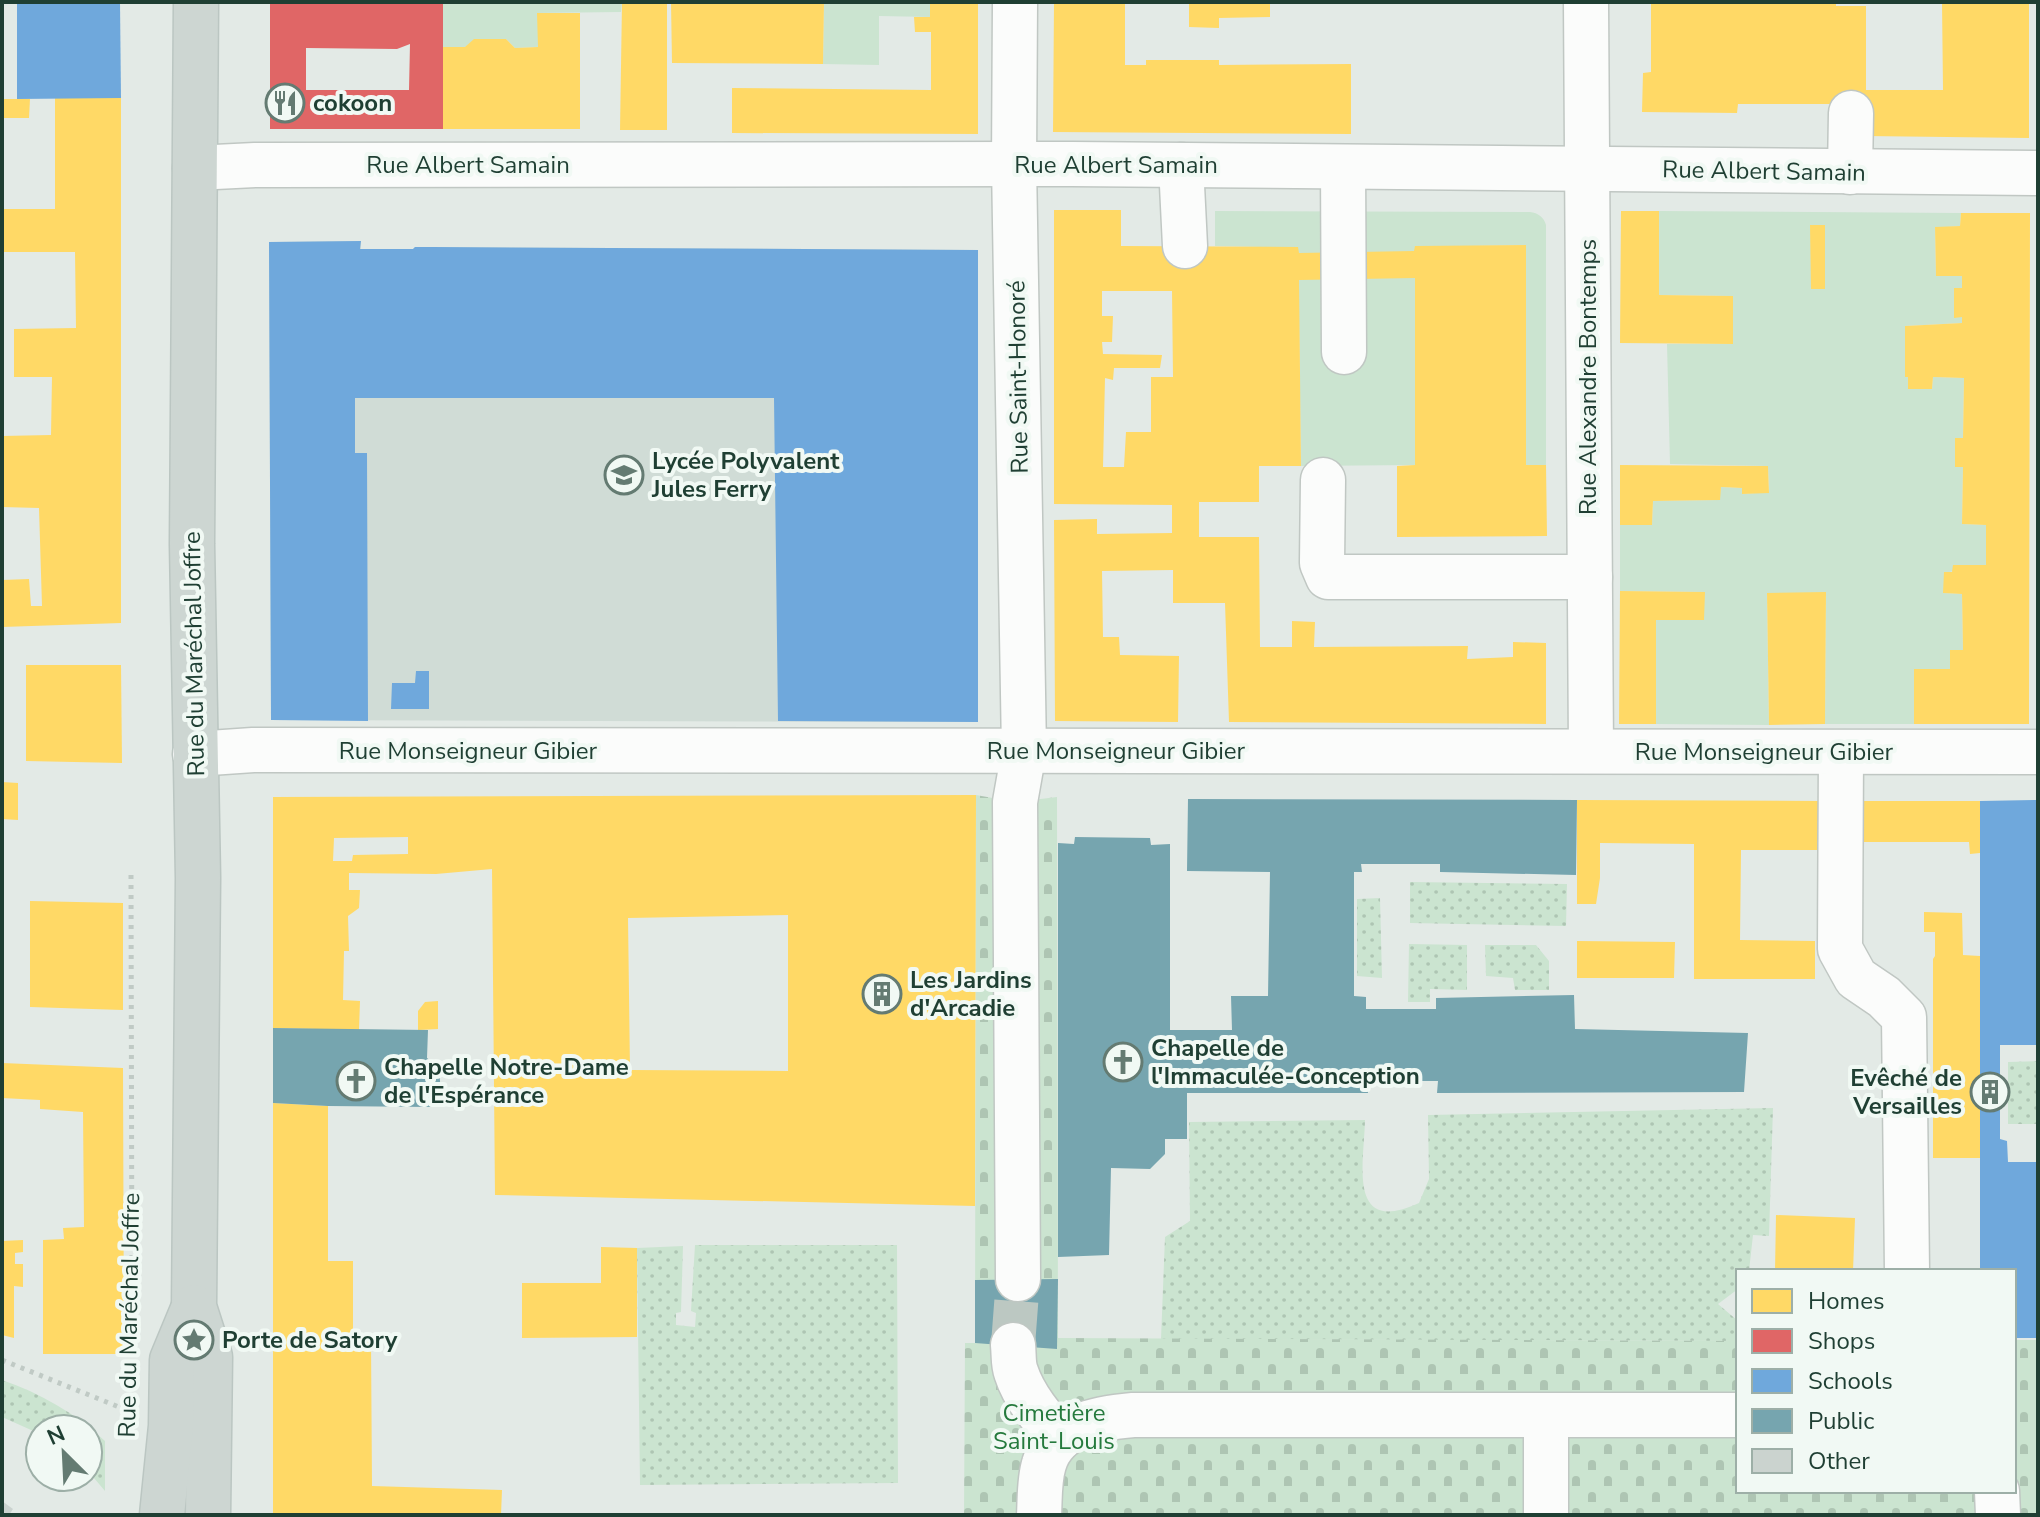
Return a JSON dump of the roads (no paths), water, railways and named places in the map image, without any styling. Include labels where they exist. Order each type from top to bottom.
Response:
[{"type":"main road","name":"Rue du Maréchal Joffre","points":[[196,2],[192,544],[198,878],[194,1307],[210,1357],[208,1515]]},
{"type":"main road","name":"Rue du Maréchal Joffre","points":[[162,1515],[171,1426],[172,1360],[194,1307]]},
{"type":"street","name":"Rue Saint-Honoré","points":[[1015,2],[1014,164],[1024,751],[1015,802],[1018,1279]]},
{"type":"street","name":"Rue Alexandre Bontemps","points":[[1586,2],[1591,751]]},
{"type":"street","points":[[1850,172],[1851,113]]},
{"type":"street","name":"Rue Albert Samain","points":[[195,168],[255,165],[1014,164],[2038,173]]},
{"type":"street","points":[[1181,165],[1185,246]]},
{"type":"street","points":[[1343,167],[1344,352]]},
{"type":"street","points":[[1323,480],[1322,563],[1328,577],[1590,562]]},
{"type":"street","points":[[1397,547],[1590,562]]},
{"type":"street","name":"Rue Monseigneur Gibier","points":[[195,754],[253,750],[2038,752]]},
{"type":"street","points":[[1841,753],[1840,949],[1856,978],[1884,997],[1904,1017],[1907,1269]]},
{"type":"street","points":[[1013,1345],[1015,1369],[1024,1390],[1060,1438]]},
{"type":"street","points":[[1039,1515],[1044,1463],[1050,1450],[1060,1438],[1077,1427],[1103,1418],[1133,1415],[1736,1415]]},
{"type":"street","points":[[1546,1416],[1546,1515]]},
{"type":"street","points":[[1997,1493],[1998,1515]]},
{"type":"tunnel","points":[[1013,1345],[1018,1279]]},
{"type":"place","name":"cokoon","points":[[285,103]]},
{"type":"place","name":"Lycée Polyvalent Jules Ferry","points":[[624,475]]},
{"type":"place","name":"Les Jardins d'Arcadie","points":[[882,994]]},
{"type":"place","name":"Chapelle de l'Immaculée-Conception","points":[[1123,1062]]},
{"type":"place","name":"Chapelle Notre-Dame de l'Espérance","points":[[356,1081]]},
{"type":"place","name":"Evêché de Versailles","points":[[1990,1092]]},
{"type":"place","name":"Porte de Satory","points":[[194,1340]]},
{"type":"park label","name":"Cimetière Saint-Louis","points":[[1054,1427]]}]
